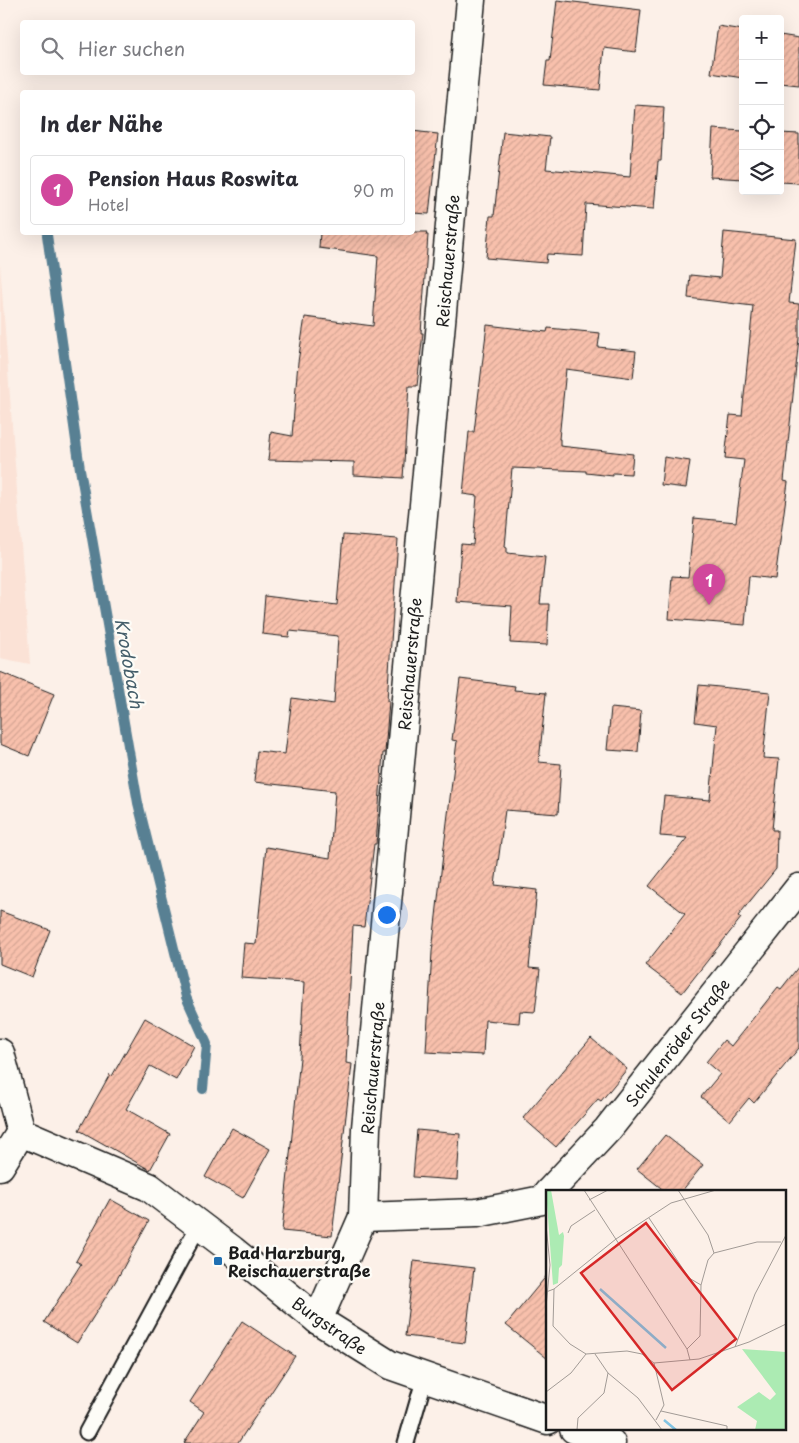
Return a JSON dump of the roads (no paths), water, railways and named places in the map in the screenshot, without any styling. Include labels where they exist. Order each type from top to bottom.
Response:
[{"type":"street","name":"Reischauerstraße","points":[[318,1320],[364,1217],[366,1128],[471,0]]},
{"type":"street","name":"Schulenröder Straße","points":[[550,1190],[608,1129],[799,888]]},
{"type":"street","points":[[0,1053],[21,1132],[0,1166]]},
{"type":"street","name":"Burgstraße","points":[[21,1132],[149,1187],[318,1320],[390,1365],[546,1419]]},
{"type":"street","name":"Schulenröder Straße","points":[[364,1217],[477,1212],[542,1200],[546,1195]]},
{"type":"street","points":[[577,1430],[611,1443]]},
{"type":"lane","points":[[87,1432],[199,1225]]},
{"type":"lane","points":[[406,1443],[425,1377]]},
{"type":"waterway","name":"Krodobach","points":[[47,235],[80,469],[138,803],[186,997],[207,1044],[203,1089]]},
{"type":"place","name":"Pension Haus Roswita","points":[[709,605]]},
{"type":"place","name":"Bad Harzburg, Reischauerstraße","points":[[218,1261]]}]
